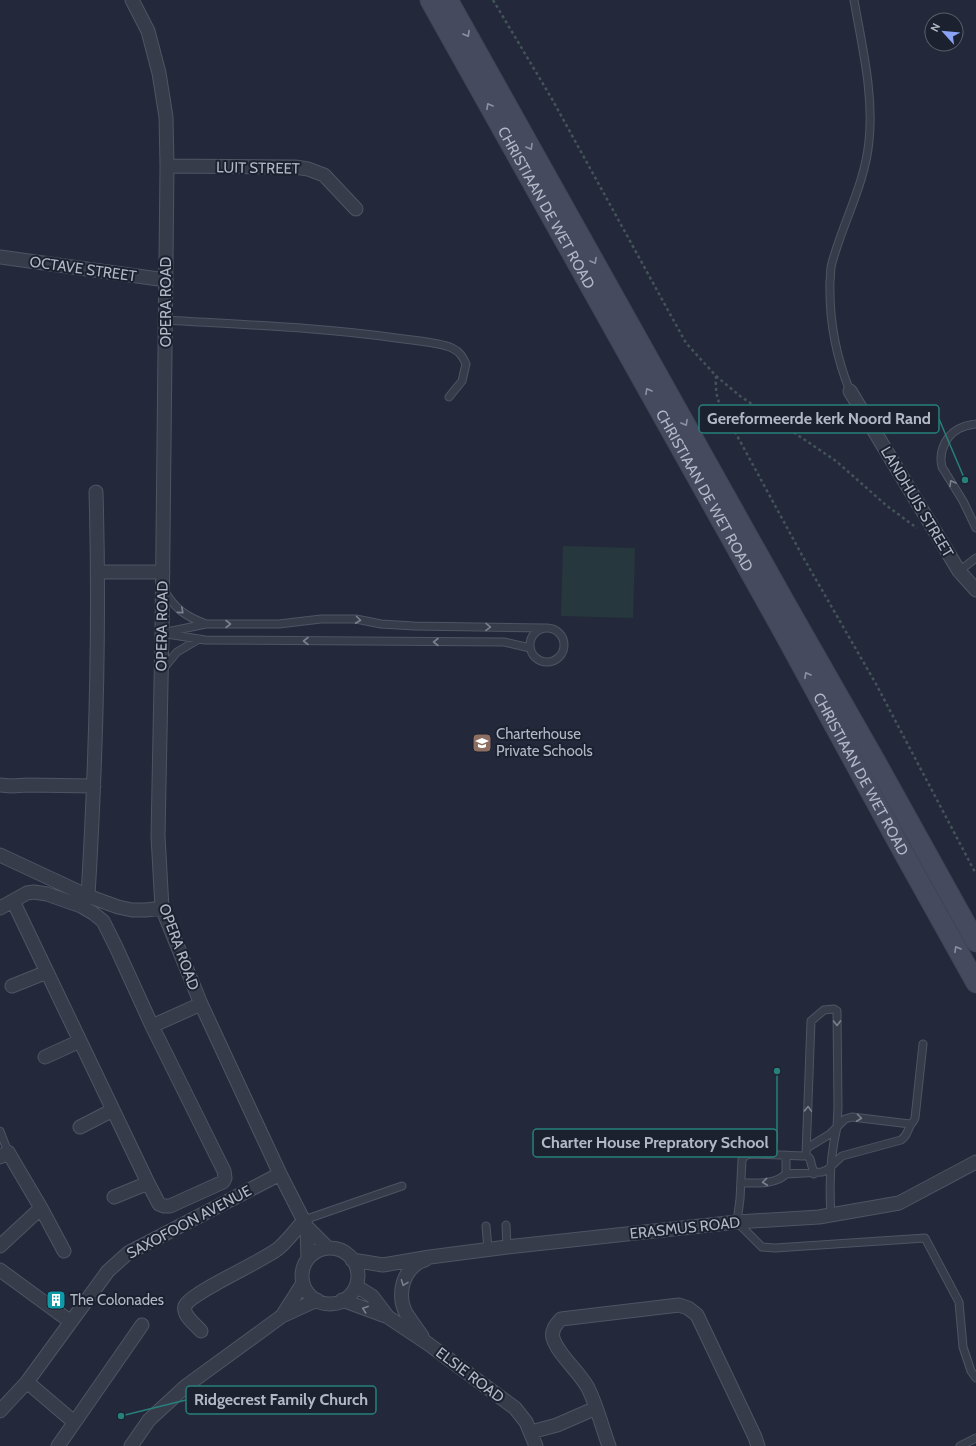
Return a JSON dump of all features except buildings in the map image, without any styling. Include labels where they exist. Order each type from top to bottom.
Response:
[{"type":"main road","name":"CHRISTIAAN DE WET ROAD","points":[[430,0],[780,626],[976,983]]},
{"type":"main road","name":"CHRISTIAAN DE WET ROAD","points":[[448,0],[976,942]]},
{"type":"street","name":"OPERA ROAD","points":[[132,0],[148,31],[159,73],[166,117],[166,320],[162,671],[158,836],[162,908],[201,1004],[280,1174],[306,1223],[328,1248]]},
{"type":"street","name":"LUIT STREET","points":[[167,166],[295,167],[308,169],[324,175],[356,209]]},
{"type":"street","name":"OCTAVE STREET","points":[[0,257],[166,280]]},
{"type":"street","name":"LANDHUIS STREET","points":[[850,391],[959,571],[976,590]]},
{"type":"street","points":[[88,896],[94,786],[98,572],[96,492]]},
{"type":"street","points":[[98,572],[163,572]]},
{"type":"street","points":[[0,785],[94,786]]},
{"type":"street","points":[[0,855],[88,896],[118,907],[132,910],[162,908]]},
{"type":"street","points":[[0,908],[27,893],[34,892],[47,894],[81,906],[103,921],[152,1026],[224,1171],[225,1178],[223,1182],[170,1206],[160,1204],[148,1183],[13,902]]},
{"type":"street","points":[[12,986],[47,972]]},
{"type":"street","points":[[152,1026],[201,1004]]},
{"type":"street","points":[[45,1057],[80,1041]]},
{"type":"street","points":[[80,1127],[113,1110]]},
{"type":"street","points":[[4,1155],[42,1208],[64,1251]]},
{"type":"street","name":"ERASMUS ROAD","points":[[352,1260],[383,1265],[488,1249],[737,1222],[819,1217],[899,1203],[976,1162]]},
{"type":"street","name":"SAXOFOON AVENUE","points":[[0,1411],[27,1382],[108,1271],[128,1253],[280,1174]]},
{"type":"street","points":[[114,1197],[148,1183]]},
{"type":"street","points":[[0,1246],[42,1208]]},
{"type":"street","name":"OPERA ROAD","points":[[306,1223],[308,1258]]},
{"type":"street","points":[[201,1331],[188,1317],[185,1311],[185,1306],[188,1302],[200,1292],[254,1264],[279,1248],[306,1223]]},
{"type":"street","points":[[328,1248],[337,1249],[346,1253],[356,1268],[356,1283],[351,1294],[336,1303],[327,1304],[311,1297],[303,1283],[302,1272],[308,1258],[319,1250],[328,1248]]},
{"type":"street","points":[[427,1343],[406,1312],[402,1301],[401,1290],[408,1272],[415,1265],[430,1257]]},
{"type":"street","name":"ERASMUS ROAD","points":[[356,1283],[383,1265]]},
{"type":"street","points":[[0,1270],[71,1322]]},
{"type":"street","points":[[282,1316],[303,1283]]},
{"type":"street","name":"ELSIE ROAD","points":[[356,1283],[372,1296],[388,1317]]},
{"type":"street","points":[[132,1446],[149,1420],[186,1386],[282,1316],[317,1300]]},
{"type":"street","name":"ELSIE ROAD","points":[[342,1300],[388,1317],[427,1343],[515,1408],[526,1422],[536,1446]]},
{"type":"street","points":[[609,1446],[588,1389],[579,1374],[557,1348],[552,1336],[555,1325],[561,1319],[679,1305],[688,1308],[697,1315],[758,1446]]},
{"type":"street","points":[[58,1446],[142,1325]]},
{"type":"street","points":[[27,1382],[74,1422]]},
{"type":"street","points":[[531,1432],[557,1425],[596,1408]]},
{"type":"lane","points":[[850,391],[843,374],[829,302],[831,266],[865,168],[869,143],[871,118],[866,69],[854,0]]},
{"type":"lane","points":[[166,320],[287,326],[368,334],[431,343],[452,348],[462,355],[466,364],[462,381],[449,397]]},
{"type":"lane","points":[[976,424],[963,427],[948,438],[942,448],[941,456],[942,466],[974,516],[976,528]]},
{"type":"lane","points":[[959,571],[976,558]]},
{"type":"lane","points":[[163,588],[171,602],[180,611],[191,618],[206,624]]},
{"type":"lane","points":[[162,633],[206,624],[279,624],[321,618],[356,619],[381,624],[414,626],[551,628],[556,631],[563,640],[564,646],[560,656],[550,662],[545,662],[535,658],[530,648],[532,637],[540,629],[545,628]]},
{"type":"lane","points":[[162,633],[199,639],[504,642],[530,648]]},
{"type":"lane","points":[[162,671],[177,652],[199,639]]},
{"type":"lane","points":[[814,1174],[807,1151],[811,1021],[818,1014],[829,1009],[834,1009],[837,1011],[838,1107],[837,1127],[833,1144],[831,1167],[831,1215]]},
{"type":"lane","points":[[741,1183],[768,1182],[782,1178],[786,1174],[814,1174],[827,1170],[842,1156],[901,1140],[908,1133],[910,1124],[914,1122],[915,1118],[923,1044]]},
{"type":"lane","points":[[910,1124],[852,1118],[845,1119],[830,1134],[807,1151],[803,1156],[755,1154],[744,1156],[742,1160],[737,1222],[762,1247],[775,1248],[925,1238],[959,1302],[963,1347],[971,1371],[976,1378]]},
{"type":"lane","points":[[0,1131],[4,1155]]},
{"type":"lane","points":[[786,1155],[786,1174]]},
{"type":"lane","points":[[306,1223],[402,1186]]},
{"type":"lane","points":[[506,1225],[507,1247]]},
{"type":"lane","points":[[486,1226],[488,1249]]},
{"type":"lane","points":[[960,1446],[976,1438]]},
{"type":"path","points":[[492,0],[552,98],[686,343],[716,376],[740,396],[836,461],[887,506],[923,532]]},
{"type":"path","points":[[716,376],[715,388],[718,404],[728,419],[803,557],[876,684],[976,874]]},
{"type":"shaded area","points":[[563,546],[635,548],[633,618],[561,616]]},
{"type":"place","name":"Gereformeerde kerk Noord Rand","points":[[965,480]]},
{"type":"place","name":"Charterhouse Private Schools","points":[[482,743]]},
{"type":"place","name":"Charter House Prepratory School","points":[[777,1071]]},
{"type":"place","name":"The Colonades","points":[[56,1300]]},
{"type":"place","name":"Ridgecrest Family Church","points":[[121,1416]]}]
